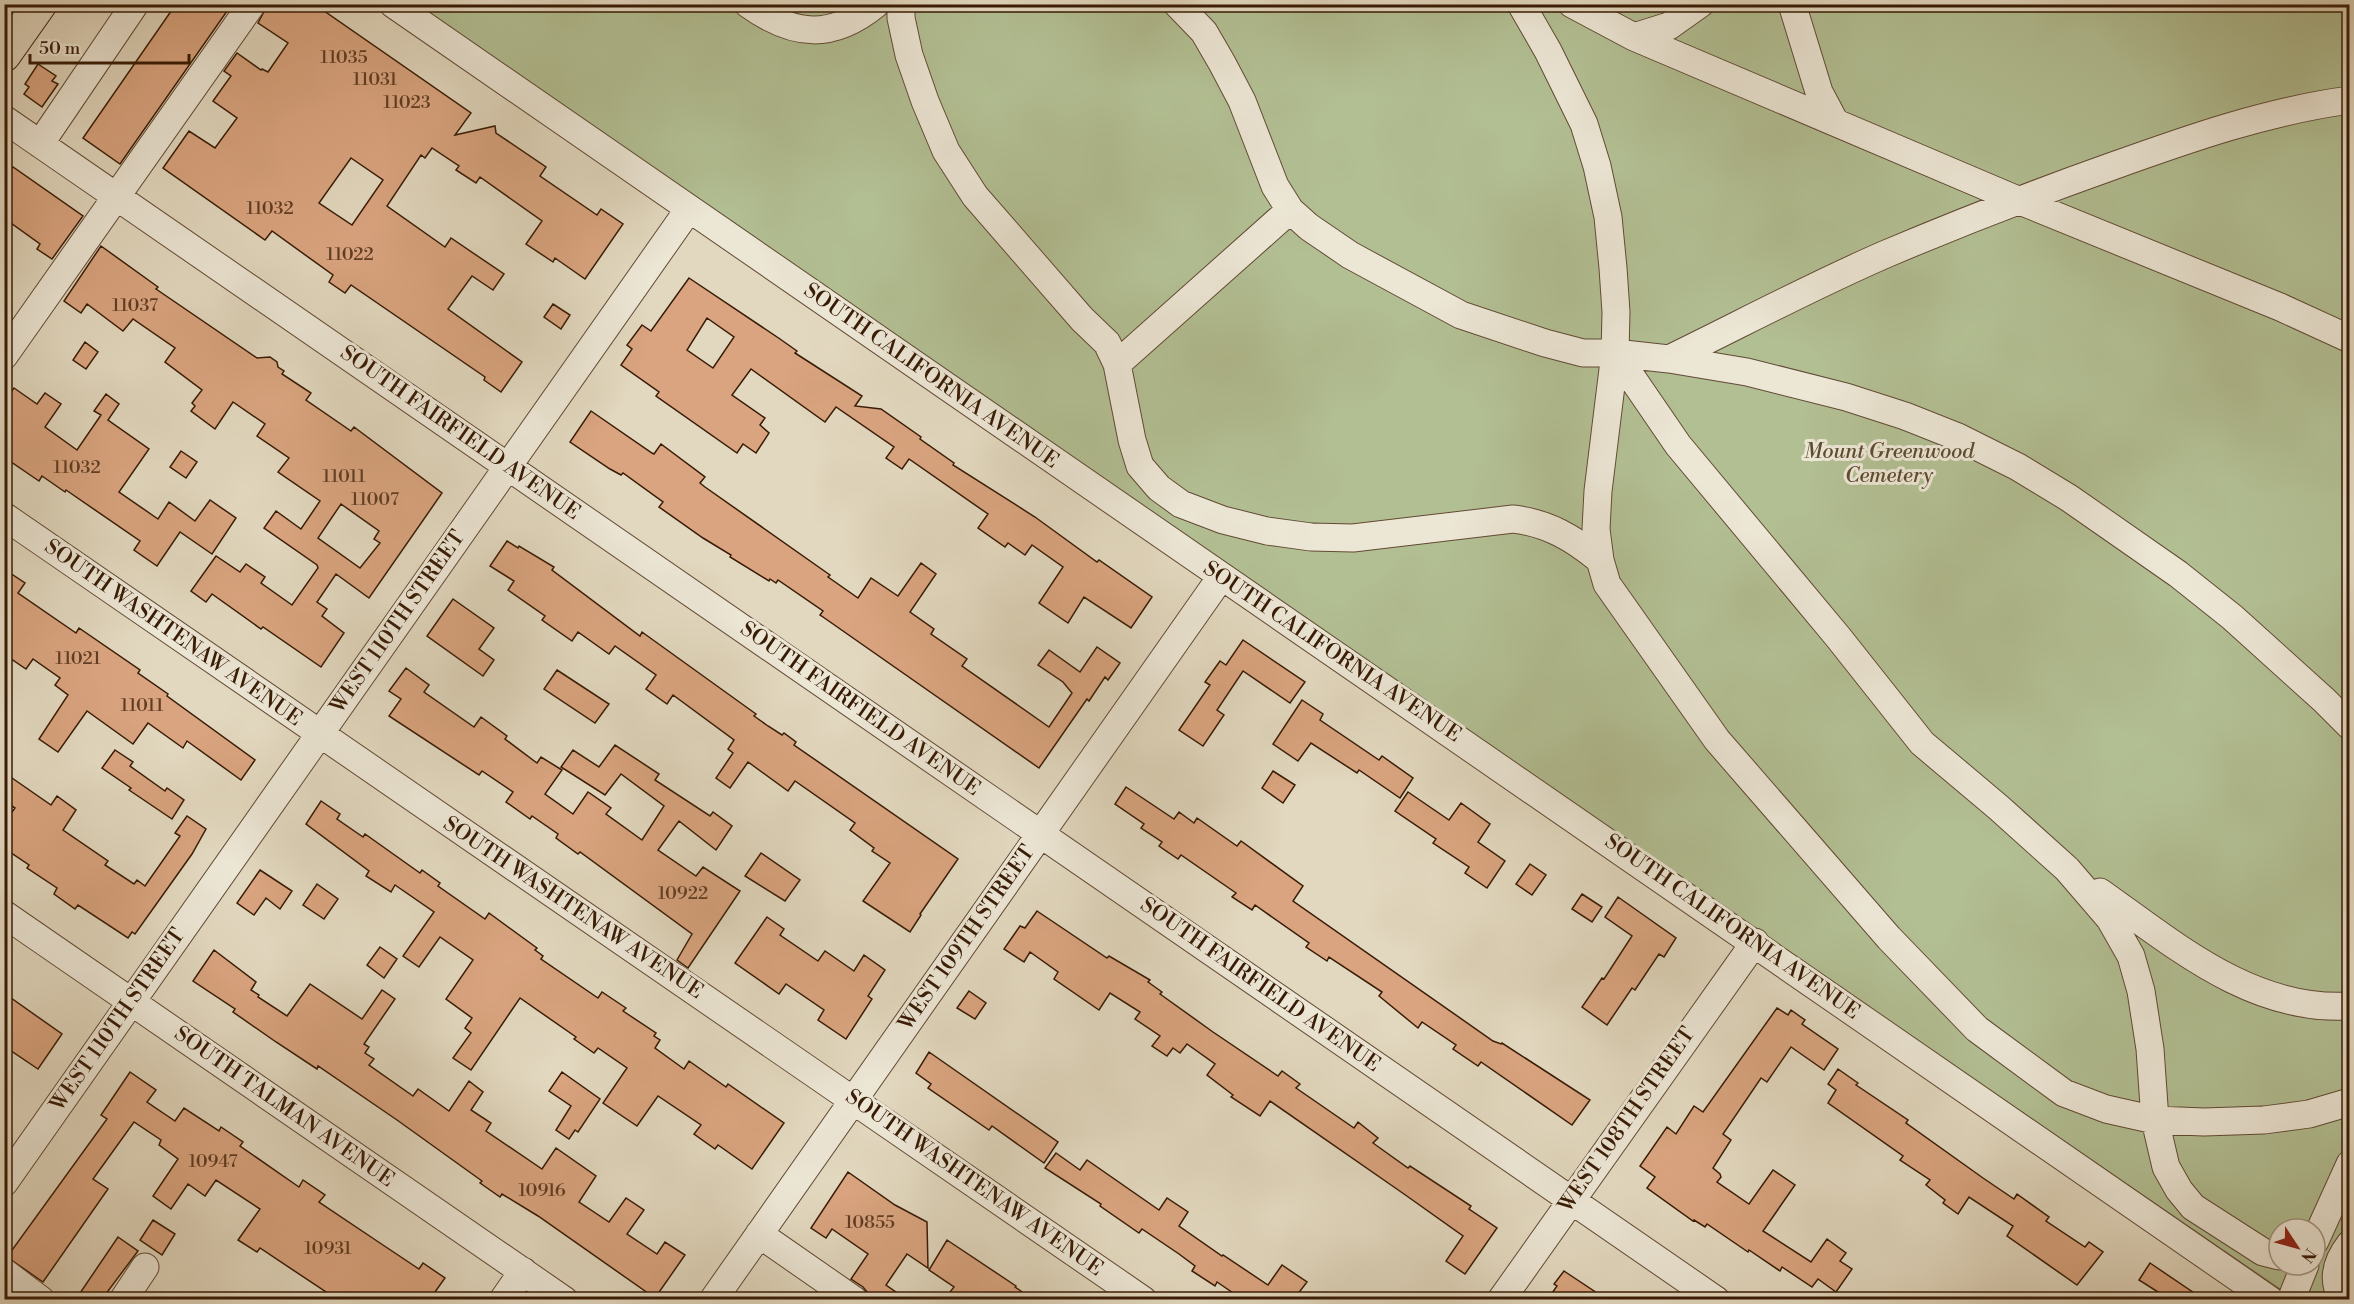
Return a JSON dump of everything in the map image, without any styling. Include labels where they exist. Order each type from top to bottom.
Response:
[{"type":"main road","points":[[4,55],[40,4]]},
{"type":"street","points":[[39,144],[135,4]]},
{"type":"street","points":[[4,356],[252,4]]},
{"type":"street","name":"SOUTH CALIFORNIA AVENUE","points":[[393,4],[2270,1299]]},
{"type":"street","points":[[748,4],[793,28],[825,31],[858,19],[876,4]]},
{"type":"street","points":[[901,4],[901,18],[909,55],[946,151],[975,196],[1082,319],[1107,343],[1117,364],[1132,440],[1140,466],[1159,488],[1181,504],[1223,520],[1268,531],[1311,537],[1353,538],[1513,519],[1535,522],[1560,532],[1600,560]]},
{"type":"street","points":[[1177,4],[1204,33],[1222,63],[1242,101],[1275,186],[1290,210],[1309,227],[1350,255],[1461,315],[1545,343],[1583,353],[1615,353],[1747,372],[1845,397],[1905,416],[1958,437],[2018,467],[2069,498],[2178,574],[2240,624],[2324,700],[2349,726]]},
{"type":"street","points":[[1521,4],[1548,51],[1584,124],[1597,166],[1608,217],[1616,312],[1615,353],[1598,491],[1596,529],[1600,560],[1607,584],[1717,740],[1889,938],[1977,1029],[2064,1093],[2106,1109],[2155,1120],[2204,1122],[2264,1120],[2309,1114],[2349,1102]]},
{"type":"street","points":[[1572,4],[1634,36],[2349,339]]},
{"type":"street","points":[[1634,36],[1669,26],[1700,4]]},
{"type":"street","points":[[1792,4],[1819,92],[1835,122]]},
{"type":"street","points":[[1669,360],[1884,255],[2111,166],[2246,121],[2313,105],[2349,100]]},
{"type":"street","name":"SOUTH FAIRFIELD AVENUE","points":[[4,119],[1716,1299]]},
{"type":"street","name":"WEST 110TH STREET","points":[[4,1183],[689,209]]},
{"type":"street","points":[[1117,364],[1290,210]]},
{"type":"street","points":[[1615,353],[1678,445],[1923,743],[2067,869],[2110,918],[2131,956],[2141,991],[2155,1120],[2166,1167],[2179,1190],[2193,1207],[2267,1253]]},
{"type":"street","name":"SOUTH WASHTENAW AVENUE","points":[[4,516],[1143,1299]]},
{"type":"street","name":"WEST 109TH STREET","points":[[713,1299],[1221,577]]},
{"type":"street","points":[[2067,869],[2228,979],[2257,992],[2289,1002],[2329,1007],[2349,1006]]},
{"type":"street","name":"SOUTH TALMAN AVENUE","points":[[9,926],[131,1002],[564,1299]]},
{"type":"street","name":"WEST 108TH STREET","points":[[1501,1299],[1755,942]]},
{"type":"street","points":[[2326,1217],[2349,1164]]},
{"type":"street","points":[[759,1234],[854,1299]]},
{"type":"street","points":[[2343,1299],[2336,1282],[2336,1271],[2349,1244]]},
{"type":"street","points":[[123,1299],[145,1267]]},
{"type":"street","points":[[503,1299],[523,1271]]},
{"type":"street","points":[[4,1272],[41,1299]]},
{"type":"street","points":[[2291,1299],[2299,1277]]},
{"type":"green space","name":"Mount Greenwood Cemetery","points":[[407,5],[2349,5],[2349,1299],[2294,1299]]},
{"type":"building","points":[[176,4],[232,4],[120,164],[83,138]]},
{"type":"building","points":[[268,4],[314,4],[471,113],[455,135],[495,126],[496,133],[546,167],[540,176],[597,215],[601,209],[623,224],[585,279],[555,258],[553,262],[526,244],[542,221],[480,177],[476,183],[456,170],[459,166],[432,148],[425,158],[421,155],[387,206],[445,247],[451,238],[504,274],[493,290],[472,276],[448,309],[522,362],[501,392],[484,380],[485,377],[351,285],[345,293],[329,282],[333,275],[272,231],[265,240],[163,168],[189,131],[215,148],[237,118],[213,101],[231,76],[224,71],[237,53],[261,70],[268,72],[288,43],[258,23]],"holes":[[[351,158],[383,180],[352,225],[319,203]]]},
{"type":"building","points":[[38,64],[56,76],[52,81],[58,84],[42,107],[24,94],[29,87],[25,84]]},
{"type":"building","points":[[4,165],[11,169],[13,167],[83,216],[52,259],[37,249],[40,244],[4,218]]},
{"type":"building","points":[[101,246],[158,287],[156,289],[257,358],[270,357],[277,362],[278,367],[284,371],[282,374],[311,393],[306,400],[351,431],[354,427],[442,493],[369,598],[336,574],[317,602],[327,609],[322,616],[344,633],[321,667],[263,627],[261,629],[212,594],[206,602],[191,591],[216,556],[240,572],[246,564],[265,577],[261,583],[292,605],[318,568],[317,565],[264,528],[276,511],[301,529],[320,501],[278,472],[289,458],[257,436],[265,424],[233,402],[215,429],[191,411],[195,406],[192,403],[202,390],[165,362],[175,348],[133,319],[123,331],[87,304],[81,313],[64,301]],"holes":[[[341,504],[379,531],[374,539],[380,543],[360,568],[318,538]]]},
{"type":"building","points":[[689,278],[797,351],[795,353],[862,396],[855,406],[881,409],[921,437],[920,439],[954,463],[953,465],[1035,517],[1097,562],[1099,560],[1152,597],[1131,628],[1084,597],[1068,623],[1039,603],[1063,567],[1032,545],[1025,555],[1008,543],[1005,547],[978,528],[988,514],[909,459],[902,469],[886,458],[894,447],[836,407],[825,422],[751,369],[732,395],[765,418],[760,425],[769,433],[756,453],[743,444],[737,453],[656,396],[659,392],[621,365],[632,349],[627,345],[642,325],[651,331]],"holes":[[[707,318],[734,337],[713,368],[687,350]]]},
{"type":"building","points":[[553,304],[570,315],[561,329],[544,317]]},
{"type":"building","points":[[85,342],[98,352],[86,369],[73,360]]},
{"type":"building","points":[[14,388],[37,404],[45,393],[61,404],[45,427],[77,450],[101,415],[94,411],[106,394],[119,404],[108,420],[149,449],[119,492],[158,519],[169,502],[195,521],[210,500],[236,518],[212,554],[180,532],[157,566],[134,550],[140,541],[66,490],[65,492],[42,476],[39,481],[4,457],[4,401]]},
{"type":"building","points":[[591,411],[654,454],[661,444],[705,477],[700,483],[705,487],[830,575],[828,577],[858,598],[871,578],[898,596],[921,563],[936,574],[910,612],[934,629],[931,634],[967,659],[962,666],[1049,727],[1072,693],[1063,682],[1038,665],[1049,650],[1080,672],[1097,647],[1120,663],[1108,680],[1105,677],[1089,701],[1087,699],[1039,768],[820,615],[823,611],[778,580],[776,583],[770,579],[769,581],[730,557],[731,555],[659,507],[663,502],[623,473],[621,475],[610,469],[570,442]]},
{"type":"building","points":[[181,451],[197,462],[186,478],[170,467]]},
{"type":"building","points":[[507,541],[554,567],[552,570],[640,636],[642,632],[756,714],[754,716],[768,726],[782,735],[784,733],[796,742],[794,745],[958,859],[910,932],[863,901],[890,863],[872,851],[874,848],[850,830],[855,823],[795,781],[788,791],[748,762],[730,788],[716,778],[733,753],[728,749],[734,740],[673,695],[667,704],[646,689],[656,675],[615,646],[609,654],[578,632],[572,641],[542,620],[545,616],[508,590],[514,581],[490,566]]},
{"type":"building","points":[[4,569],[25,583],[18,593],[76,633],[79,628],[140,670],[138,673],[168,694],[167,696],[255,760],[241,780],[187,741],[183,748],[148,723],[133,744],[87,711],[58,752],[39,739],[68,695],[55,685],[60,678],[33,659],[26,669],[4,654]]},
{"type":"building","points":[[453,599],[494,628],[479,649],[494,660],[483,676],[427,636]]},
{"type":"building","points":[[1243,640],[1305,682],[1290,703],[1243,671],[1217,710],[1224,715],[1203,746],[1179,730],[1210,685],[1205,682],[1220,661],[1226,665]]},
{"type":"building","points":[[406,668],[429,685],[424,692],[474,727],[481,717],[507,736],[505,739],[537,763],[541,757],[562,770],[545,794],[573,814],[588,792],[611,808],[606,814],[642,840],[664,806],[621,774],[605,795],[561,767],[573,750],[599,767],[615,745],[659,774],[655,780],[710,816],[713,812],[732,826],[716,850],[679,821],[658,850],[696,876],[703,867],[740,891],[688,968],[677,960],[692,934],[580,852],[578,854],[556,838],[558,834],[532,816],[530,819],[506,802],[513,792],[482,771],[479,775],[389,716],[401,699],[389,691]]},
{"type":"building","points":[[557,670],[609,704],[595,723],[544,689]]},
{"type":"building","points":[[1302,700],[1323,714],[1320,720],[1379,760],[1382,756],[1413,778],[1400,798],[1359,770],[1357,773],[1311,743],[1298,761],[1273,744]]},
{"type":"building","points":[[115,750],[133,762],[130,766],[165,791],[167,788],[184,800],[172,819],[129,790],[131,788],[102,768]]},
{"type":"building","points":[[1273,771],[1295,785],[1283,803],[1262,788]]},
{"type":"building","points":[[12,778],[51,805],[57,796],[76,810],[63,830],[108,861],[105,865],[134,884],[137,880],[145,886],[180,836],[175,833],[187,816],[206,829],[192,854],[135,934],[132,932],[128,938],[78,905],[75,909],[54,894],[57,888],[27,868],[29,865],[4,848],[4,823],[15,808],[4,801],[4,788]]},
{"type":"building","points":[[1126,787],[1174,819],[1179,812],[1194,823],[1197,818],[1237,846],[1241,841],[1303,886],[1293,901],[1493,1041],[1502,1043],[1590,1100],[1572,1125],[1481,1062],[1478,1066],[1453,1049],[1456,1045],[1422,1022],[1418,1028],[1379,996],[1382,992],[1329,957],[1327,961],[1306,947],[1309,943],[1255,905],[1252,910],[1232,897],[1236,893],[1181,855],[1178,859],[1159,846],[1162,842],[1141,828],[1144,824],[1115,804]]},
{"type":"building","points":[[1408,792],[1449,820],[1461,803],[1490,824],[1478,842],[1505,861],[1487,888],[1465,873],[1469,867],[1433,843],[1436,839],[1395,811]]},
{"type":"building","points":[[321,801],[340,814],[337,819],[363,837],[365,834],[420,873],[422,870],[440,883],[438,886],[485,919],[489,913],[537,948],[535,950],[543,956],[541,959],[598,998],[602,992],[626,1008],[623,1011],[656,1033],[654,1036],[660,1040],[655,1048],[684,1069],[689,1061],[726,1087],[728,1084],[784,1123],[752,1169],[718,1145],[715,1149],[694,1134],[701,1125],[658,1096],[637,1126],[603,1103],[627,1068],[598,1048],[594,1053],[574,1039],[576,1037],[520,998],[471,1070],[453,1058],[471,1033],[465,1028],[472,1018],[446,999],[473,960],[440,937],[419,967],[403,956],[434,912],[395,885],[391,892],[366,876],[369,871],[306,824]]},
{"type":"building","points":[[761,853],[800,880],[785,901],[745,876]]},
{"type":"building","points":[[1530,864],[1546,875],[1532,895],[1516,884]]},
{"type":"building","points":[[260,870],[292,891],[280,909],[266,898],[254,915],[237,903]]},
{"type":"building","points":[[317,884],[338,899],[324,919],[303,905]]},
{"type":"building","points":[[1582,894],[1602,907],[1592,922],[1572,909]]},
{"type":"building","points":[[1618,897],[1676,938],[1664,957],[1659,954],[1635,990],[1632,988],[1607,1025],[1582,1007],[1602,978],[1604,979],[1632,936],[1605,917]]},
{"type":"building","points":[[1037,911],[1107,958],[1109,956],[1150,980],[1148,982],[1162,992],[1160,994],[1278,1076],[1282,1071],[1300,1084],[1296,1088],[1354,1128],[1358,1122],[1378,1138],[1373,1143],[1408,1168],[1410,1166],[1471,1206],[1469,1209],[1497,1228],[1465,1274],[1446,1261],[1463,1236],[1404,1194],[1270,1101],[1260,1116],[1231,1097],[1233,1095],[1207,1075],[1215,1064],[1187,1044],[1180,1053],[1173,1048],[1167,1056],[1152,1046],[1160,1036],[1135,1019],[1140,1012],[1110,993],[1099,1010],[1054,979],[1058,972],[1030,952],[1024,962],[1004,949],[1020,926],[1025,928]]},
{"type":"building","points":[[767,917],[784,929],[780,935],[818,961],[825,951],[854,971],[864,955],[885,970],[868,996],[872,999],[846,1039],[818,1020],[824,1010],[786,984],[779,994],[735,963]]},
{"type":"building","points":[[380,947],[397,959],[384,978],[367,965]]},
{"type":"building","points":[[214,950],[256,982],[251,990],[259,995],[258,997],[287,1016],[310,984],[362,1019],[382,990],[395,999],[364,1044],[369,1047],[365,1053],[374,1059],[369,1065],[413,1096],[418,1089],[449,1111],[469,1081],[483,1092],[471,1110],[491,1123],[486,1131],[542,1169],[556,1148],[596,1176],[579,1202],[609,1222],[626,1198],[644,1210],[627,1234],[657,1254],[665,1242],[685,1255],[655,1298],[538,1216],[502,1194],[500,1197],[480,1183],[482,1181],[397,1120],[318,1066],[317,1069],[276,1042],[233,1012],[235,1009],[193,981]]},
{"type":"building","points":[[969,991],[986,1003],[975,1019],[957,1008]]},
{"type":"building","points":[[4,993],[62,1034],[38,1069],[4,1046]]},
{"type":"building","points":[[1777,1008],[1788,1015],[1791,1010],[1805,1020],[1802,1024],[1838,1049],[1824,1070],[1791,1047],[1767,1082],[1761,1078],[1723,1134],[1731,1140],[1713,1168],[1721,1177],[1717,1182],[1749,1204],[1773,1170],[1795,1185],[1763,1231],[1811,1262],[1827,1239],[1846,1253],[1840,1261],[1852,1269],[1836,1292],[1818,1279],[1812,1287],[1782,1267],[1780,1271],[1749,1250],[1748,1252],[1707,1224],[1705,1227],[1693,1221],[1647,1188],[1655,1177],[1640,1166],[1667,1127],[1676,1134],[1694,1106],[1703,1112]]},
{"type":"building","points":[[929,1052],[1058,1142],[1044,1163],[992,1126],[989,1130],[928,1088],[931,1084],[916,1073]]},
{"type":"building","points":[[1838,1069],[1858,1083],[1856,1085],[1908,1120],[1906,1123],[1983,1178],[2014,1199],[2017,1194],[2049,1217],[2046,1221],[2085,1247],[2089,1242],[2103,1252],[2077,1285],[2007,1236],[2013,1226],[1969,1197],[1958,1214],[1943,1203],[1945,1200],[1926,1185],[1930,1180],[1900,1160],[1903,1156],[1828,1103],[1836,1090],[1828,1084]]},
{"type":"building","points":[[130,1072],[156,1090],[147,1102],[175,1121],[184,1108],[219,1131],[221,1127],[243,1142],[240,1146],[299,1187],[303,1180],[325,1195],[319,1202],[419,1269],[423,1263],[445,1278],[430,1299],[321,1299],[326,1292],[260,1248],[257,1252],[238,1240],[260,1209],[216,1180],[205,1196],[188,1184],[171,1209],[153,1196],[178,1159],[159,1145],[161,1140],[134,1122],[93,1179],[108,1189],[43,1282],[7,1257],[107,1119],[101,1115]]},
{"type":"building","points":[[562,1072],[600,1099],[578,1132],[575,1130],[569,1139],[556,1130],[571,1106],[549,1091]]},
{"type":"building","points":[[1056,1153],[1080,1170],[1087,1160],[1159,1210],[1167,1198],[1188,1212],[1179,1226],[1268,1285],[1282,1265],[1307,1282],[1294,1299],[1242,1299],[1217,1282],[1215,1286],[1192,1271],[1195,1266],[1179,1254],[1142,1229],[1139,1233],[1100,1206],[1101,1204],[1045,1168]]},
{"type":"building","points":[[848,1172],[895,1205],[927,1222],[928,1268],[907,1254],[886,1285],[906,1299],[869,1299],[863,1287],[851,1279],[868,1254],[832,1229],[826,1238],[811,1228]]},
{"type":"building","points":[[153,1220],[175,1234],[162,1255],[140,1240]]},
{"type":"building","points":[[118,1237],[138,1251],[102,1299],[76,1299]]},
{"type":"building","points":[[947,1240],[1032,1299],[962,1299],[950,1292],[954,1287],[929,1270]]},
{"type":"building","points":[[2150,1263],[2203,1299],[2169,1299],[2139,1280]]},
{"type":"building","points":[[1564,1271],[1606,1299],[1548,1299],[1557,1286],[1554,1284]]}]
